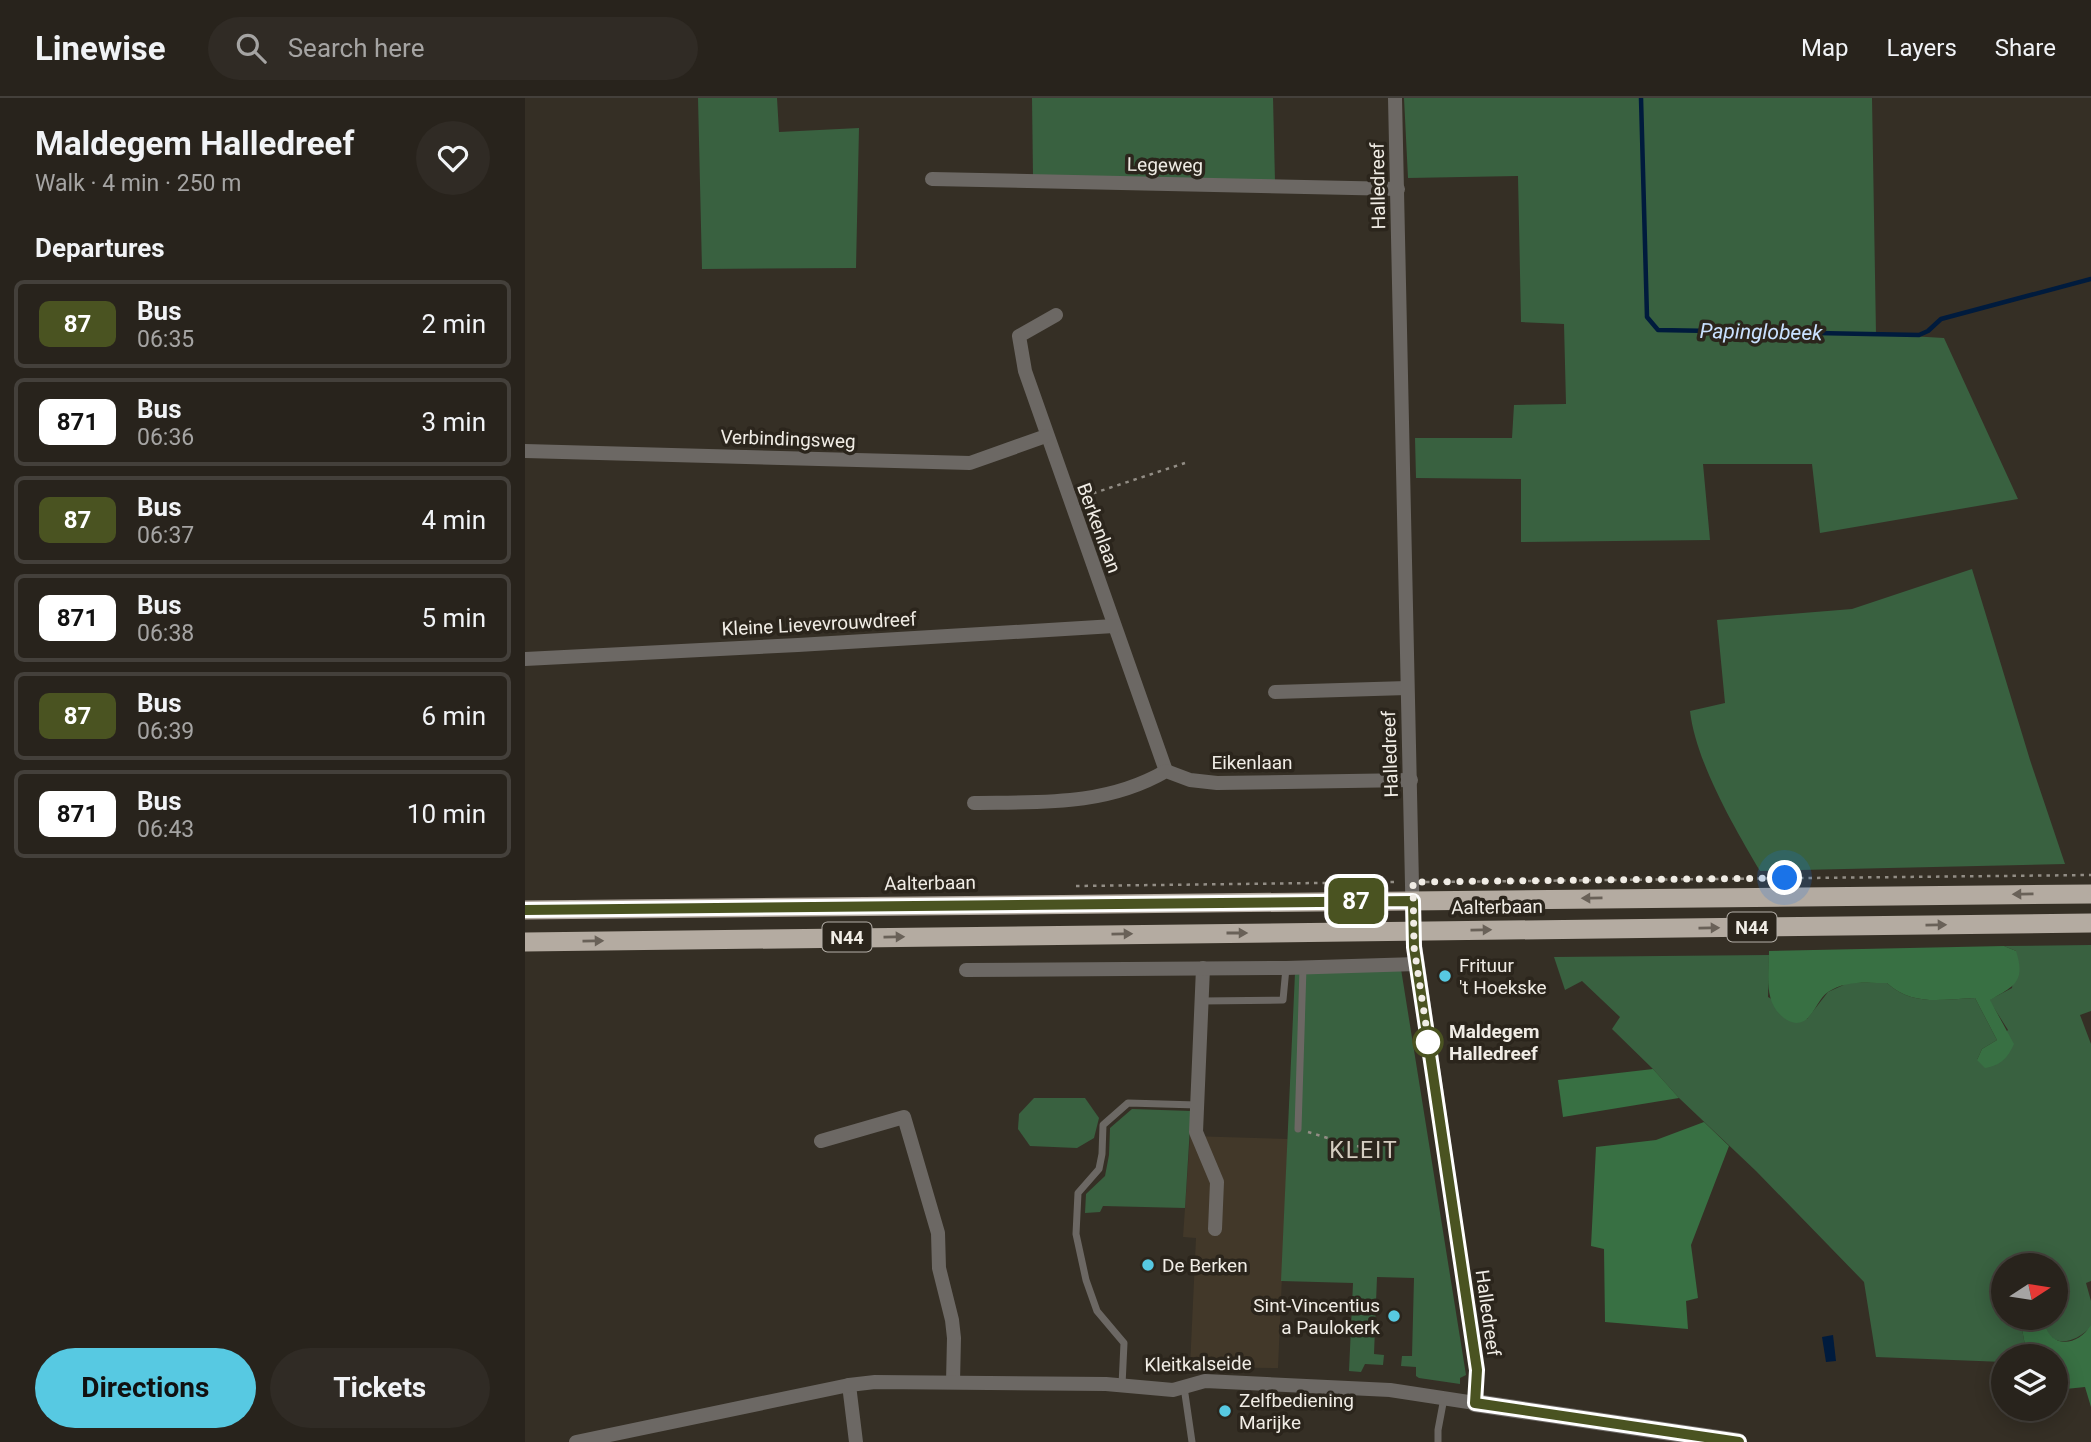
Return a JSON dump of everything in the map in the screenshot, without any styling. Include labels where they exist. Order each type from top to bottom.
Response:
[{"type":"highway","name":"Aalterbaan","points":[[525,910],[1413,891],[2091,894]]},
{"type":"highway","name":"Aalterbaan","points":[[525,942],[2091,923]]},
{"type":"street","name":"Halledreef","points":[[1395,98],[1413,931],[1477,1370],[1475,1403]]},
{"type":"street","name":"Legeweg","points":[[932,179],[1398,189]]},
{"type":"street","name":"Berkenlaan","points":[[1056,315],[1019,336],[1025,371],[1166,771]]},
{"type":"street","name":"Verbindingsweg","points":[[525,451],[970,463],[1046,436]]},
{"type":"street","name":"Kleine Lievevrouwdreef","points":[[525,659],[1114,626]]},
{"type":"street","points":[[1275,692],[1408,688]]},
{"type":"street","points":[[974,803],[1077,801],[1114,793],[1151,780],[1166,771]]},
{"type":"street","name":"Eikenlaan","points":[[1166,771],[1190,780],[1217,783],[1411,780]]},
{"type":"street","points":[[966,970],[1303,968],[1417,964]]},
{"type":"street","points":[[1203,968],[1196,1132],[1217,1182],[1215,1229]]},
{"type":"street","points":[[821,1142],[904,1117],[938,1233],[939,1268],[954,1338],[953,1382]]},
{"type":"street","name":"Kleitkalseide","points":[[576,1442],[849,1385],[875,1382],[1122,1385],[1174,1390],[1205,1381],[1390,1390],[1738,1442]]},
{"type":"street","points":[[849,1385],[856,1442]]},
{"type":"lane","points":[[1202,1001],[1283,1000],[1286,968]]},
{"type":"lane","points":[[1298,1129],[1303,968]]},
{"type":"lane","points":[[1122,1385],[1123,1343],[1097,1311],[1086,1280],[1076,1234],[1078,1193],[1099,1169],[1103,1125],[1128,1103],[1198,1105]]},
{"type":"lane","points":[[1184,1387],[1192,1442]]},
{"type":"lane","points":[[1438,1442],[1444,1398]]},
{"type":"path","points":[[1069,502],[1185,463]]},
{"type":"path","points":[[1065,886],[1413,891],[2091,875]]},
{"type":"path","points":[[1298,1129],[1354,1146],[1375,1147]]},
{"type":"shaded area","points":[[1190,1136],[1288,1139],[1278,1368],[1190,1367],[1196,1238],[1183,1237]]},
{"type":"green space","points":[[698,98],[777,98],[779,132],[859,128],[856,268],[702,269]]},
{"type":"green space","points":[[1032,98],[1273,98],[1275,182],[1033,176]]},
{"type":"green space","points":[[1404,98],[1872,98],[1876,334],[1944,338],[2018,499],[1820,533],[1812,464],[1703,464],[1710,540],[1521,542],[1521,479],[1416,478],[1415,438],[1512,438],[1514,405],[1566,404],[1564,324],[1521,322],[1518,176],[1408,178]]},
{"type":"green space","points":[[1972,569],[2030,760],[2065,864],[1760,871],[1708,772],[1690,711],[1725,703],[1717,620],[1852,609]]},
{"type":"green space","points":[[2091,945],[2091,1011],[2080,1015],[2091,1044],[2091,1281],[2086,1283],[2091,1301],[2091,1327],[2076,1338],[2062,1341],[2055,1340],[2047,1330],[2069,1330],[2069,1253],[1991,1253],[1991,1330],[2022,1330],[2025,1344],[1991,1344],[1991,1361],[1876,1357],[1864,1282],[1612,1029],[1620,1017],[1582,981],[1565,990],[1554,957],[1769,955],[1768,997],[1807,1019],[1828,992],[1848,983],[1887,983],[1897,991],[1918,999],[1975,998],[1997,1040],[1982,1049],[1977,1060],[2008,1030],[1989,1000],[2012,988],[2016,951],[2004,946]]},
{"type":"green space","points":[[2004,946],[2016,951],[2020,970],[2011,987],[1990,1000],[2014,1044],[2003,1060],[1985,1068],[1977,1060],[1982,1049],[1997,1040],[1975,998],[1918,999],[1897,991],[1887,983],[1849,984],[1828,992],[1807,1018],[1796,1023],[1777,1012],[1770,996],[1769,951]]},
{"type":"green space","points":[[1401,969],[1466,1375],[1460,1378],[1460,1384],[1419,1378],[1416,1376],[1416,1367],[1401,1366],[1402,1356],[1412,1356],[1414,1278],[1377,1277],[1374,1354],[1384,1355],[1383,1365],[1365,1364],[1361,1372],[1349,1371],[1353,1283],[1281,1281],[1295,973]]},
{"type":"green space","points":[[1653,1069],[1679,1098],[1563,1117],[1558,1080]]},
{"type":"green space","points":[[1034,1098],[1085,1098],[1099,1118],[1094,1138],[1077,1148],[1030,1146],[1018,1129],[1019,1114]]},
{"type":"green space","points":[[1132,1109],[1191,1111],[1185,1208],[1103,1206],[1100,1212],[1085,1213],[1086,1194],[1105,1176],[1110,1128]]},
{"type":"green space","points":[[1704,1122],[1729,1146],[1691,1245],[1698,1298],[1686,1301],[1688,1329],[1605,1322],[1604,1249],[1591,1246],[1596,1147],[1656,1140]]},
{"type":"green space","points":[[2091,1325],[2091,1407],[2085,1387],[2068,1389],[2068,1344],[2025,1344],[2022,1330],[2047,1330],[2056,1340],[2063,1342],[2078,1338]]},
{"type":"water","points":[[1833,1335],[1836,1361],[1826,1362],[1822,1337]]},
{"type":"waterway","name":"Papinglobeek","points":[[1641,98],[1647,317],[1658,330],[1919,335],[1941,319],[2091,279]]},
{"type":"bus line","name":"87","points":[[525,910],[1413,901],[1414,947],[1477,1370],[1475,1403],[1739,1442]]},
{"type":"place","name":"Frituur 't Hoekske","points":[[1445,976]]},
{"type":"place","name":"Maldegem Halledreef","points":[[1428,1042]]},
{"type":"place","name":"De Berken","points":[[1148,1265]]},
{"type":"place","name":"Sint-Vincentius a Paulokerk","points":[[1394,1316]]},
{"type":"place","name":"Zelfbediening Marijke","points":[[1225,1411]]},
{"type":"district","name":"KLEIT","points":[[1364,1150]]},
{"type":"route","points":[[1428,1042],[1429,1045],[1414,947],[1413,882],[1785,878]]}]
